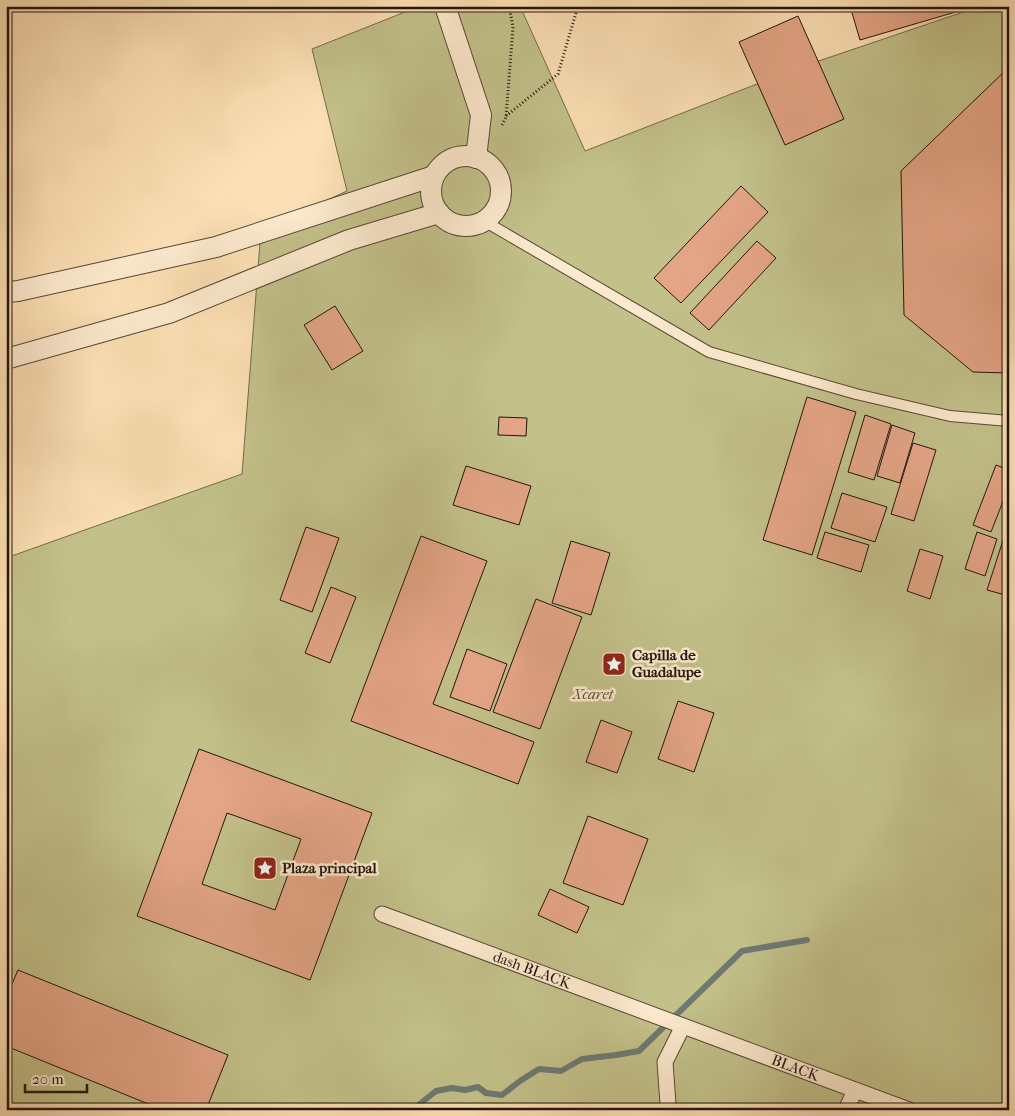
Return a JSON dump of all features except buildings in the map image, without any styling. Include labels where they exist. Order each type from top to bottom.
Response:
[{"type":"street","points":[[445,6],[481,115],[476,158]]},
{"type":"street","points":[[457,157],[476,158],[493,168],[498,177],[501,187],[498,206],[484,221],[465,226],[455,224],[446,220],[434,205],[431,185],[434,176],[447,161],[457,157]]},
{"type":"street","points":[[6,292],[18,291],[216,247],[434,176]]},
{"type":"street","points":[[6,358],[169,313],[348,240],[439,213]]},
{"type":"street","name":"dash BLACK","points":[[382,914],[683,1026]]},
{"type":"street","points":[[666,1110],[668,1104],[665,1062],[683,1026]]},
{"type":"street","name":"BLACK","points":[[683,1026],[909,1110]]},
{"type":"street","points":[[846,1110],[855,1090]]},
{"type":"lane","points":[[484,221],[709,352],[856,394],[950,416],[1009,421]]},
{"type":"path","points":[[502,126],[506,117],[513,27],[509,6]]},
{"type":"path","points":[[506,117],[558,74],[578,6]]},
{"type":"green space","name":"Xcaret","points":[[420,6],[520,6],[585,151],[798,68],[981,6],[1009,6],[1009,1110],[6,1110],[6,558],[242,474],[261,230],[347,191],[312,49]]},
{"type":"waterway","points":[[407,1110],[416,1107],[436,1091],[452,1088],[465,1090],[478,1087],[486,1093],[502,1095],[539,1069],[561,1071],[582,1059],[639,1051],[742,951],[807,940]]},
{"type":"place","name":"Capilla de Guadalupe","points":[[614,664]]},
{"type":"place","name":"Plaza principal","points":[[265,868]]}]
